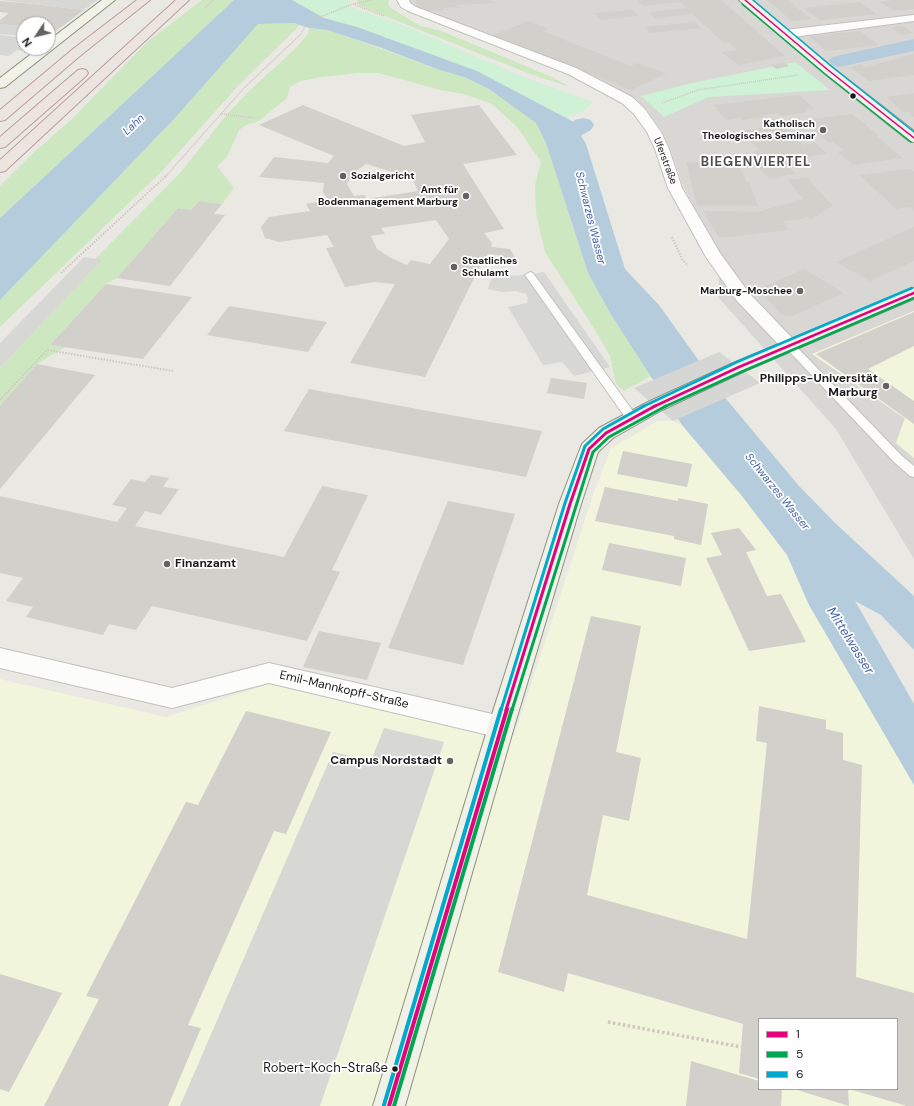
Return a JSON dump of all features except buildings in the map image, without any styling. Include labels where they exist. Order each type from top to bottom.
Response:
[{"type":"highway","points":[[0,117],[77,52],[144,0]]},
{"type":"highway","points":[[121,40],[172,0]]},
{"type":"highway","points":[[0,168],[183,0]]},
{"type":"highway","points":[[0,144],[91,66]]},
{"type":"main road","points":[[56,40],[109,0]]},
{"type":"main road","points":[[745,0],[828,70],[914,138]]},
{"type":"main road","points":[[0,84],[36,56]]},
{"type":"main road","points":[[389,1106],[501,727],[570,504],[589,449],[606,433],[655,406],[739,367],[914,293]]},
{"type":"street","name":"Uferstraße","points":[[403,0],[405,5],[412,9],[595,82],[627,100],[639,111],[654,132],[662,149],[675,188],[712,254],[743,297],[789,346]]},
{"type":"street","points":[[785,34],[914,18]]},
{"type":"street","name":"Emil-Mannkopff-Straße","points":[[0,658],[172,698],[269,673],[501,727]]},
{"type":"lane","points":[[530,275],[631,418]]},
{"type":"lane","points":[[789,346],[898,459],[914,473]]},
{"type":"path","points":[[353,4],[355,0]]},
{"type":"path","points":[[61,273],[173,170],[244,88],[300,35],[305,27],[320,17],[353,4],[372,0]]},
{"type":"path","points":[[639,111],[698,90],[828,70]]},
{"type":"path","points":[[222,114],[255,118]]},
{"type":"path","points":[[672,237],[682,259],[691,270]]},
{"type":"path","points":[[0,400],[47,350],[173,371]]},
{"type":"path","points":[[608,1022],[741,1047]]},
{"type":"shaded area","points":[[0,0],[97,0],[84,10]]},
{"type":"shaded area","points":[[292,0],[350,0],[349,3],[353,8],[405,26],[526,78],[593,102],[585,110],[567,118],[477,71],[357,27],[324,18]]},
{"type":"shaded area","points":[[406,0],[914,0],[914,311],[813,354],[905,419],[896,443],[914,458],[914,559],[836,429],[718,297],[720,255],[683,186],[670,148],[662,131],[636,99],[600,80],[420,10]]},
{"type":"shaded area","points":[[0,24],[16,26],[16,35],[0,34]]},
{"type":"shaded area","points":[[0,35],[16,37],[16,51],[9,56],[0,55]]},
{"type":"shaded area","points":[[795,62],[830,90],[709,97],[664,117],[641,96],[688,84]]},
{"type":"shaded area","points":[[84,257],[102,260],[0,368],[0,343]]},
{"type":"shaded area","points":[[544,272],[610,367],[574,376],[562,362],[543,365],[508,307],[527,303],[528,298],[526,294],[516,291],[503,292],[488,289],[492,276],[530,275]]},
{"type":"shaded area","name":"Philipps-Universität Marburg","points":[[914,311],[914,458],[896,443],[905,418],[812,354]]},
{"type":"shaded area","name":"Campus Nordstadt","points":[[658,421],[673,421],[682,425],[742,496],[787,555],[809,605],[914,785],[914,1106],[0,1106],[0,679],[166,717],[269,684],[514,736],[594,492],[611,448]]},
{"type":"shaded area","points":[[384,728],[444,742],[320,1106],[180,1106],[333,752],[371,761]]},
{"type":"green space","points":[[202,0],[234,0],[0,218],[0,186],[31,155],[74,117],[146,43]]},
{"type":"green space","points":[[357,0],[389,0],[388,5],[391,8],[420,26],[439,30],[552,77],[570,87],[530,74],[358,5]]},
{"type":"green space","points":[[294,23],[300,25],[237,87],[163,170],[0,327],[0,300],[176,117],[258,24]]},
{"type":"green space","points":[[309,28],[327,30],[464,77],[489,89],[536,123],[546,143],[588,273],[610,313],[651,376],[624,391],[616,384],[610,356],[545,252],[536,213],[535,185],[541,162],[518,128],[492,104],[464,94],[440,90],[379,73],[357,73],[301,81],[290,87],[287,98],[259,121],[246,125],[239,130],[227,157],[217,166],[234,188],[222,204],[199,201],[191,210],[178,208],[117,278],[106,284],[50,345],[65,347],[37,364],[0,406],[0,368],[101,261],[95,259],[181,172],[228,113],[250,90],[295,49],[308,34]]},
{"type":"water","points":[[234,0],[292,0],[324,18],[357,27],[477,71],[572,121],[586,144],[625,269],[659,305],[727,400],[799,486],[835,523],[914,596],[914,650],[881,615],[855,601],[914,704],[914,785],[809,605],[787,555],[742,496],[682,425],[610,313],[588,273],[546,143],[536,123],[489,89],[464,77],[327,30],[309,28],[294,23],[258,24],[176,117],[0,300],[0,218]]},
{"type":"pier","points":[[719,352],[760,383],[673,421],[634,388]]},
{"type":"waterway","points":[[839,61],[914,45]]},
{"type":"waterway","points":[[569,133],[583,125]]},
{"type":"transit line","name":"1","points":[[745,0],[828,70],[914,138]]},
{"type":"transit line","name":"6","points":[[753,0],[831,66],[914,132]]},
{"type":"transit line","name":"5","points":[[742,4],[825,74],[911,142]]},
{"type":"transit line","name":"6","points":[[384,1105],[496,726],[565,503],[585,446],[603,429],[653,401],[737,362],[912,288]]},
{"type":"transit line","name":"1","points":[[389,1106],[501,727],[570,504],[589,449],[606,433],[655,406],[739,367],[914,293]]},
{"type":"transit line","name":"5","points":[[394,1106],[506,728],[593,452],[609,437],[657,410],[741,372],[914,298]]},
{"type":"place","name":"Katholisch Theologisches Seminar","points":[[823,130]]},
{"type":"place","name":"Sozialgericht","points":[[343,176]]},
{"type":"place","name":"Amt für Bodenmanagement Marburg","points":[[466,196]]},
{"type":"place","name":"Staatliches Schulamt","points":[[454,267]]},
{"type":"place","name":"Marburg-Moschee","points":[[800,291]]},
{"type":"place","name":"Philipps-Universität Marburg","points":[[886,386]]},
{"type":"place","name":"Finanzamt","points":[[167,564]]},
{"type":"place","name":"Campus Nordstadt","points":[[450,761]]},
{"type":"place","name":"Robert-Koch-Straße","points":[[395,1069]]},
{"type":"district","name":"BIEGENVIERTEL","points":[[756,163]]},
{"type":"water label","name":"Lahn","points":[[134,125]]},
{"type":"water label","name":"Schwarzes Wasser","points":[[590,218]]},
{"type":"water label","name":"Schwarzes Wasser","points":[[777,492]]},
{"type":"water label","name":"Mittelwasser","points":[[850,641]]}]
